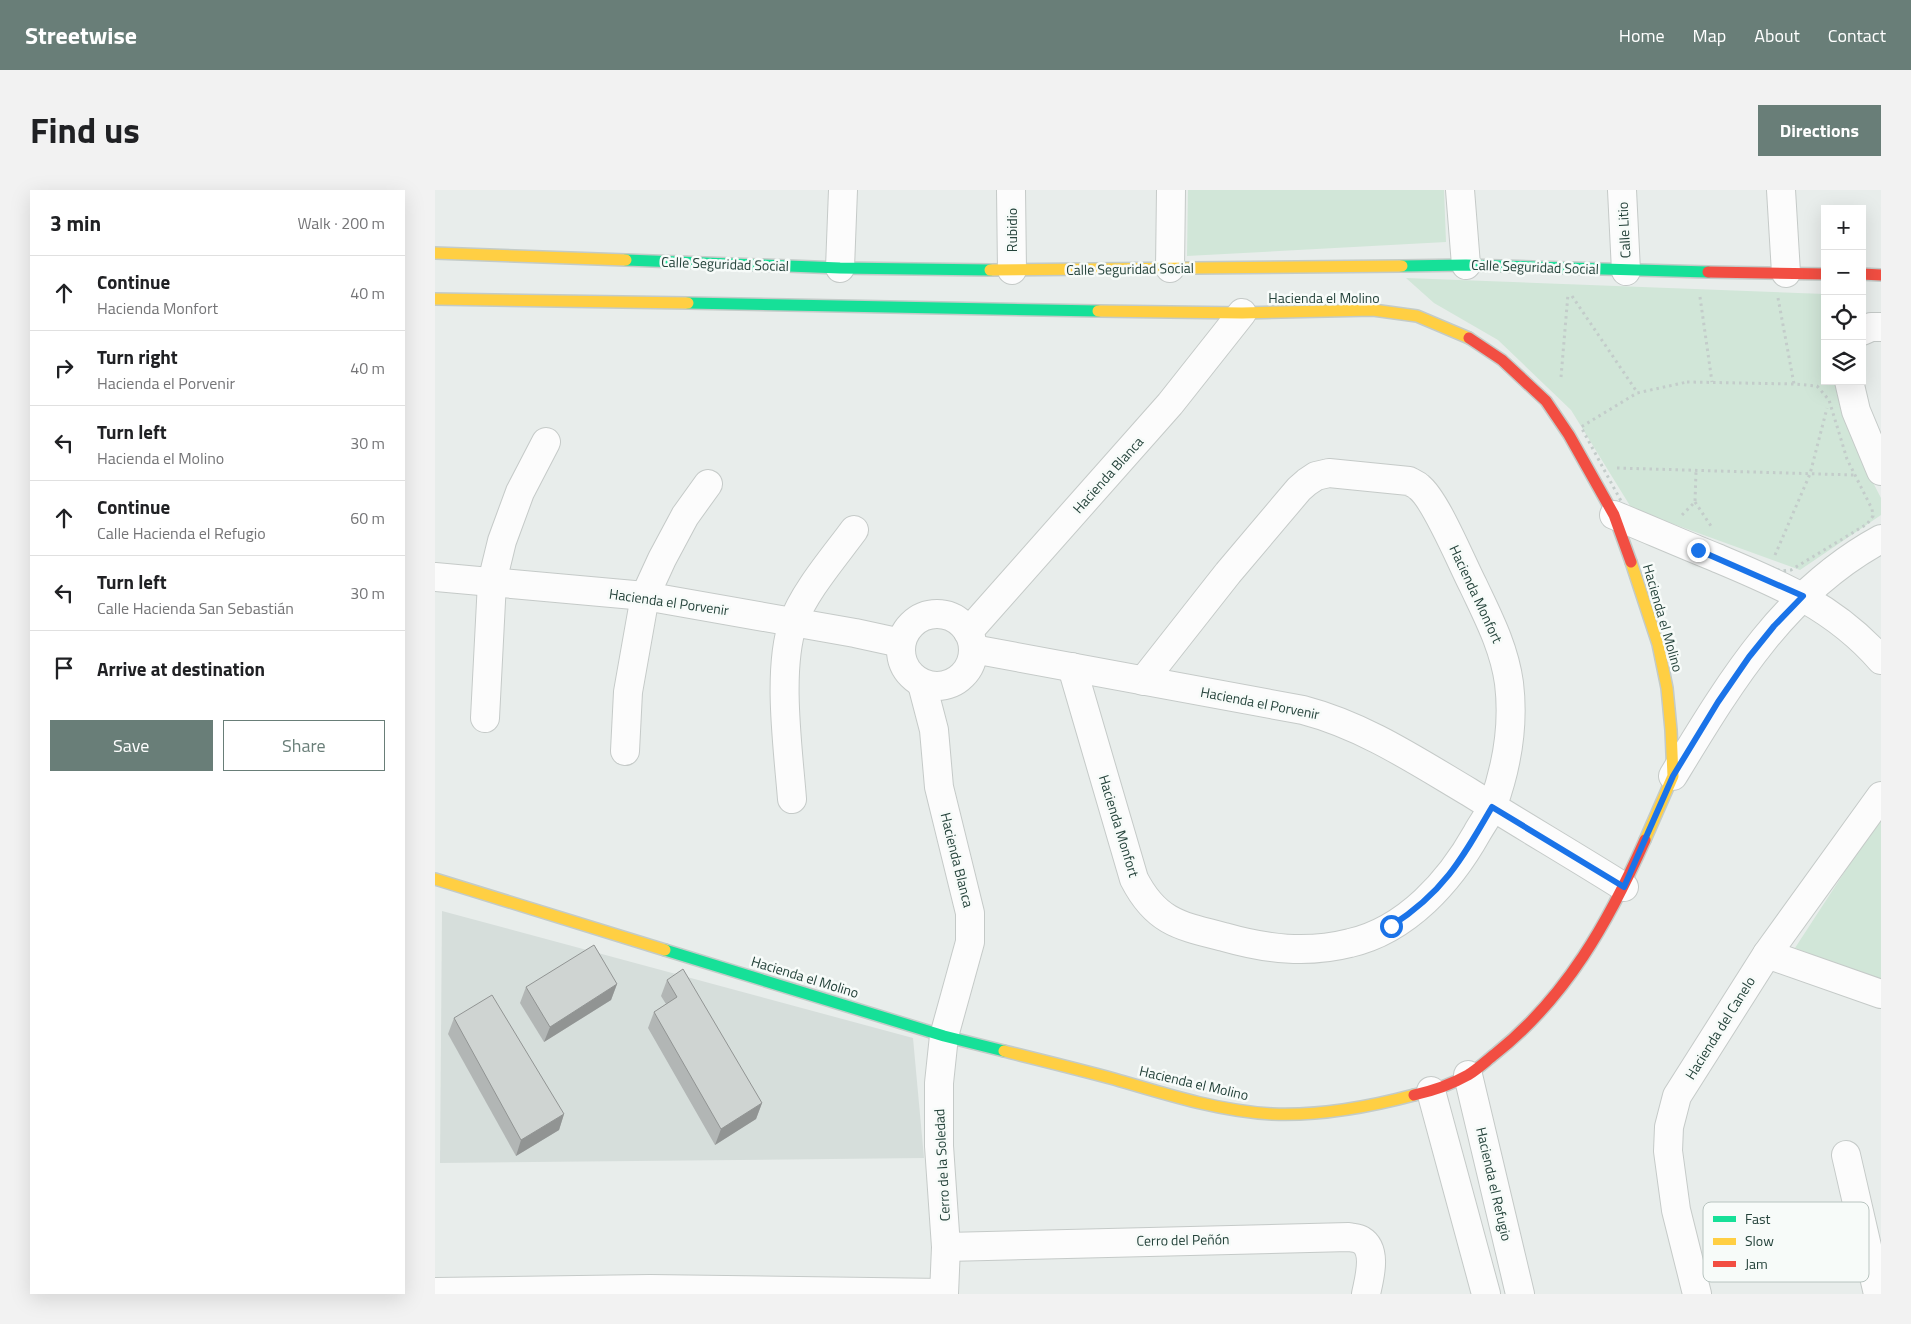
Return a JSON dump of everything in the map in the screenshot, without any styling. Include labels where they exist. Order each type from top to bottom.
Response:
[{"type":"street","points":[[840,268],[843,190]]},
{"type":"street","name":"Rubidio","points":[[1011,190],[1012,270]]},
{"type":"street","points":[[1170,273],[1171,190]]},
{"type":"street","points":[[1460,190],[1466,265]]},
{"type":"street","name":"Calle Litio","points":[[1621,190],[1626,271]]},
{"type":"street","points":[[1780,273],[1781,190]]},
{"type":"street","name":"Calle Seguridad Social","points":[[435,253],[840,268],[1170,273],[1466,265],[1626,271],[1821,274]]},
{"type":"street","points":[[1866,274],[1881,275]]},
{"type":"street","points":[[435,299],[1168,308],[1242,313]]},
{"type":"street","name":"Hacienda el Molino","points":[[435,879],[944,1036],[1085,1071],[1179,1098],[1228,1109],[1264,1113],[1319,1112],[1384,1103],[1431,1091],[1468,1075],[1515,1038],[1548,1004],[1576,969],[1624,887],[1673,776],[1667,688],[1658,644],[1642,592],[1614,515],[1569,434],[1546,401],[1502,360],[1477,342],[1417,316],[1373,310],[1242,313]]},
{"type":"street","name":"Hacienda Blanca","points":[[971,641],[1170,404],[1242,313]]},
{"type":"street","points":[[1866,330],[1881,327]]},
{"type":"street","points":[[1843,389],[1856,411],[1881,471]]},
{"type":"street","points":[[485,718],[492,582],[502,541],[521,492],[546,442]]},
{"type":"street","name":"Hacienda Monfort","points":[[1072,667],[1134,879],[1142,896],[1157,912],[1174,922],[1255,946],[1284,949],[1315,949],[1351,943],[1378,933],[1403,918],[1435,893],[1453,872],[1492,807],[1507,754],[1510,722],[1509,684],[1503,651],[1493,626],[1435,510],[1420,487],[1409,481],[1329,473],[1316,476],[1307,482],[1284,506],[1228,573],[1143,681]]},
{"type":"street","points":[[625,751],[627,692],[645,596],[685,516],[708,484]]},
{"type":"street","points":[[1614,515],[1767,573],[1836,618],[1881,660]]},
{"type":"street","points":[[792,799],[785,684],[787,651],[793,622],[811,589],[854,530]]},
{"type":"street","points":[[1673,776],[1718,702],[1749,657],[1774,626],[1803,596],[1856,553],[1881,539]]},
{"type":"street","name":"Hacienda el Porvenir","points":[[435,577],[645,596],[901,643]]},
{"type":"street","points":[[932,614],[944,614],[955,619],[971,641],[972,662],[966,673],[957,681],[946,686],[933,687],[922,684],[904,668],[901,657],[901,643],[904,634],[911,624],[921,617],[932,614]]},
{"type":"street","name":"Hacienda el Porvenir","points":[[971,641],[1072,667],[1327,716],[1352,726],[1393,747],[1624,887]]},
{"type":"street","name":"Hacienda Blanca","points":[[922,684],[934,730],[939,787],[970,913],[970,942],[944,1036]]},
{"type":"street","name":"Hacienda del Canelo","points":[[1697,1294],[1676,1210],[1668,1151],[1669,1127],[1677,1096],[1767,954],[1881,796]]},
{"type":"street","points":[[1767,954],[1881,994]]},
{"type":"street","name":"Cerro de la Soledad","points":[[944,1036],[939,1083],[939,1146],[946,1247],[944,1294]]},
{"type":"street","name":"Hacienda el Refugio","points":[[1468,1075],[1520,1294]]},
{"type":"street","points":[[1431,1091],[1486,1294]]},
{"type":"street","points":[[1846,1155],[1857,1202]]},
{"type":"street","name":"Cerro del Peñón","points":[[946,1247],[1349,1237],[1362,1240],[1369,1249],[1371,1259],[1366,1294]]},
{"type":"street","points":[[1869,1255],[1878,1294]]},
{"type":"street","points":[[435,1292],[650,1289],[944,1294]]},
{"type":"path","points":[[1780,273],[1794,384]]},
{"type":"path","points":[[1561,380],[1569,291],[1637,392]]},
{"type":"path","points":[[1702,316],[1712,382]]},
{"type":"path","points":[[1581,427],[1637,392],[1687,382],[1794,384],[1843,389]]},
{"type":"path","points":[[1767,573],[1810,474],[1843,389]]},
{"type":"path","points":[[1577,420],[1626,508],[1635,515],[1669,528],[1767,573],[1791,570],[1867,524],[1873,516],[1872,509],[1847,459],[1843,389]]},
{"type":"path","points":[[1587,467],[1854,475]]},
{"type":"path","points":[[1669,528],[1695,502],[1697,471]]},
{"type":"shaded area","points":[[442,911],[913,1038],[924,1158],[440,1163]]},
{"type":"green space","points":[[1188,190],[1444,190],[1446,242],[1187,256]]},
{"type":"green space","points":[[1406,278],[1821,294],[1821,385],[1838,385],[1865,467],[1881,498],[1881,515],[1800,570],[1632,509],[1571,410],[1498,340],[1434,303]]},
{"type":"green space","points":[[1881,816],[1881,982],[1795,948]]},
{"type":"building","points":[[594,945],[617,984],[550,1027],[526,987]]},
{"type":"building","points":[[683,969],[762,1103],[721,1129],[654,1012],[677,997],[667,980]]},
{"type":"building","points":[[492,995],[564,1114],[521,1140],[454,1018]]},
{"type":"traffic: fast","points":[[626,260],[840,268],[990,270]]},
{"type":"traffic: fast","points":[[1402,266],[1466,265],[1708,272]]},
{"type":"traffic: fast","points":[[688,303],[1098,311]]},
{"type":"traffic: fast","points":[[665,950],[944,1036],[1004,1051]]},
{"type":"traffic: slow","points":[[435,253],[626,260]]},
{"type":"traffic: slow","points":[[990,270],[1402,266]]},
{"type":"traffic: slow","points":[[435,299],[688,303]]},
{"type":"traffic: slow","points":[[1098,311],[1242,313],[1373,310],[1417,316],[1469,338]]},
{"type":"traffic: slow","points":[[1631,562],[1658,644],[1667,688],[1671,730],[1673,776],[1645,840]]},
{"type":"traffic: slow","points":[[435,879],[665,950]]},
{"type":"traffic: slow","points":[[1004,1051],[1212,1106],[1252,1112],[1308,1114],[1362,1107],[1414,1095]]},
{"type":"traffic: jam","points":[[1708,272],[1821,274]]},
{"type":"traffic: jam","points":[[1866,274],[1881,275]]},
{"type":"traffic: jam","points":[[1469,338],[1502,360],[1546,401],[1569,435],[1614,515],[1631,562]]},
{"type":"traffic: jam","points":[[1414,1095],[1449,1084],[1472,1073],[1520,1032],[1543,1008],[1564,983],[1600,929],[1645,840]]},
{"type":"route","points":[[1391,926],[1435,893],[1453,872],[1492,807],[1624,887],[1673,776],[1718,702],[1749,657],[1774,626],[1803,596],[1698,550]]}]
